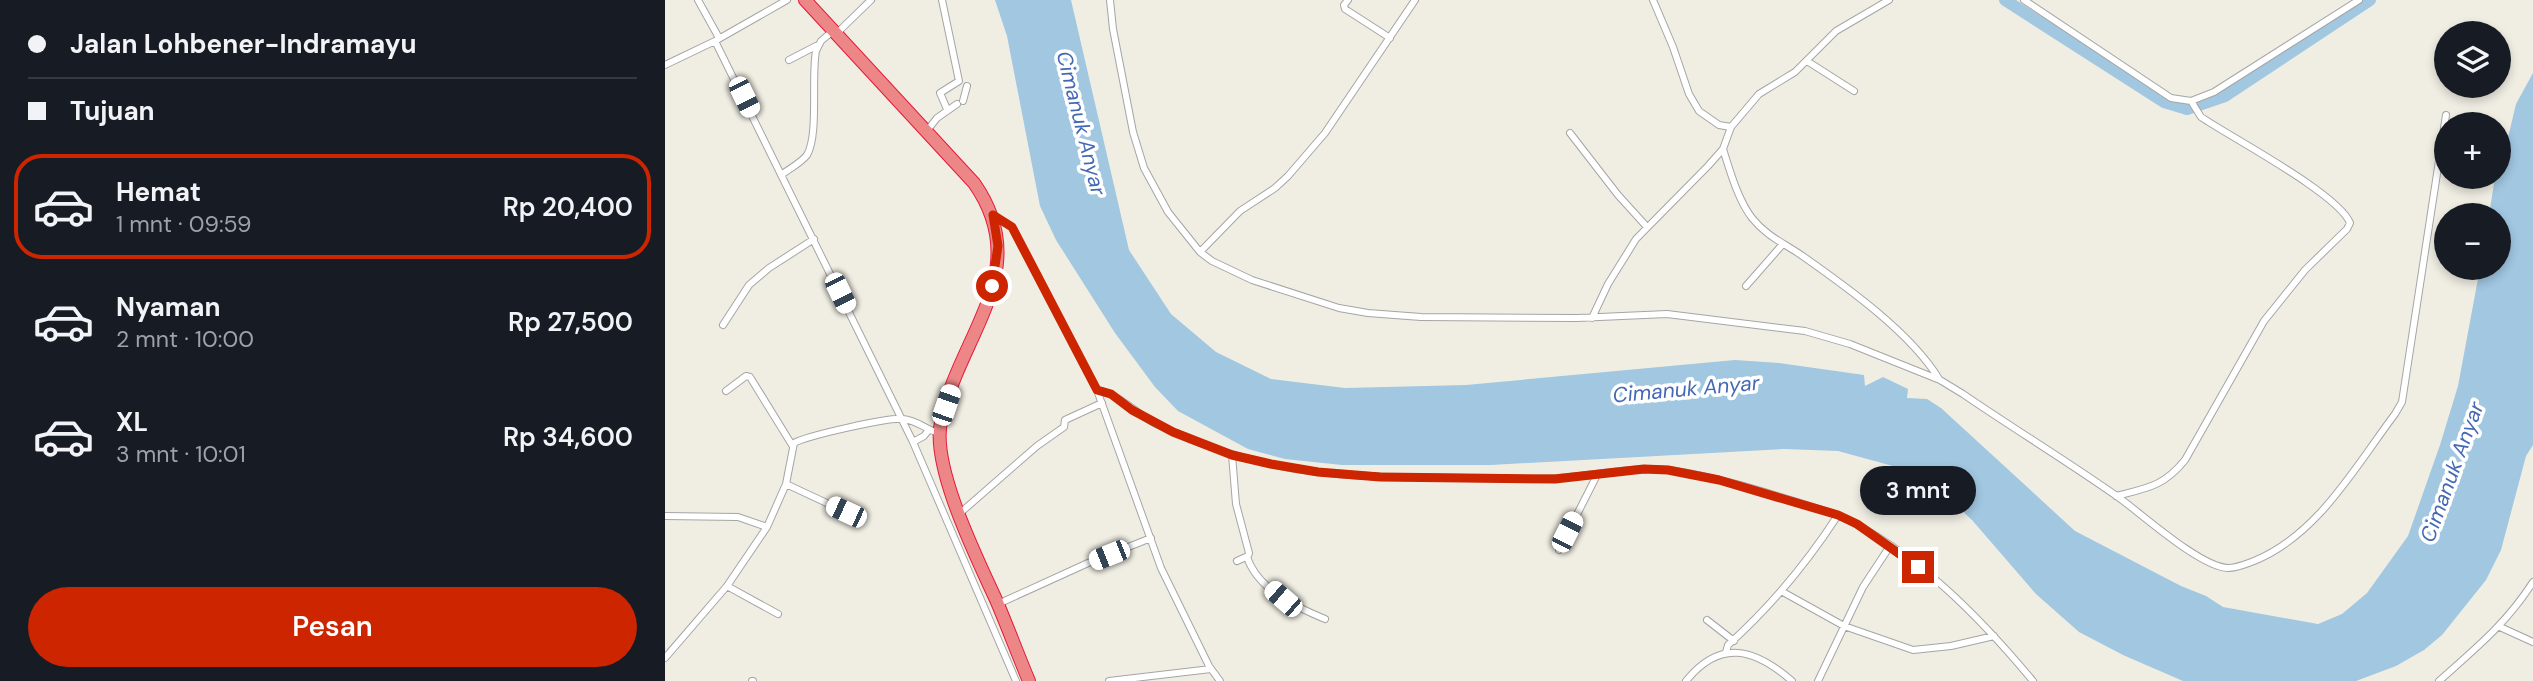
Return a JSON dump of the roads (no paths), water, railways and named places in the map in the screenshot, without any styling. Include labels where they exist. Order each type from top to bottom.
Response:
[{"type":"highway","points":[[806,0],[974,183],[993,215],[998,246],[992,286],[941,419],[930,433],[941,454],[959,513],[1029,681]]},
{"type":"street","points":[[698,0],[905,419],[1016,681]]},
{"type":"street","points":[[665,65],[717,40],[787,0]]},
{"type":"street","points":[[789,60],[818,45],[871,0]]},
{"type":"street","points":[[942,0],[959,81],[940,93],[947,109]]},
{"type":"street","points":[[1110,0],[1133,132],[1145,168],[1168,212],[1201,252],[1212,261],[1252,280],[1327,305],[1368,313],[1421,317],[1592,318],[1667,314],[1805,331],[1850,344],[1940,380],[2116,496],[2187,549],[2227,568],[2274,552],[2301,531],[2323,509],[2402,402],[2435,189]]},
{"type":"street","points":[[1348,0],[1344,5],[1345,9],[1390,38]]},
{"type":"street","points":[[1201,252],[1240,211],[1288,176],[1325,134],[1415,0]]},
{"type":"street","points":[[1653,0],[1689,94],[1699,111],[1719,125],[1731,127]]},
{"type":"street","points":[[1592,318],[1608,284],[1636,240],[1723,149],[1731,127],[1759,94],[1795,72],[1836,32],[1889,0]]},
{"type":"street","points":[[2024,0],[2171,98],[2193,105],[2209,122],[2299,177],[2332,201],[2347,216],[2350,223],[2296,279],[2264,321],[2176,472],[2157,485],[2116,496]]},
{"type":"street","points":[[2193,105],[2359,0]]},
{"type":"street","points":[[784,173],[804,158],[811,144],[814,58],[818,45]]},
{"type":"street","points":[[1807,61],[1854,91]]},
{"type":"street","points":[[926,132],[930,124],[947,109],[960,103],[967,86]]},
{"type":"street","points":[[1570,133],[1618,195],[1647,227]]},
{"type":"street","points":[[1723,149],[1751,217],[1765,232],[1842,284],[1878,314],[1915,348],[1940,380]]},
{"type":"street","points":[[993,215],[1012,227],[1097,390],[1166,578],[1210,669],[1220,681]]},
{"type":"street","points":[[723,325],[749,285],[769,268],[814,239]]},
{"type":"street","points":[[1746,286],[1782,245]]},
{"type":"street","points":[[665,659],[727,586],[767,527],[786,484],[792,445],[766,400],[749,376],[726,391]]},
{"type":"street","points":[[1097,390],[1111,394],[1162,427],[1232,455],[1318,472],[1380,477],[1555,479],[1644,469],[1668,470],[1719,480],[1838,515],[1890,546],[1960,600],[2033,681]]},
{"type":"street","points":[[959,513],[1037,446],[1064,428],[1065,420],[1102,403]]},
{"type":"street","points":[[792,445],[816,435],[905,419],[930,433]]},
{"type":"street","points":[[914,442],[930,433]]},
{"type":"street","points":[[1232,455],[1234,491],[1249,553],[1247,557],[1256,573],[1283,599],[1325,619]]},
{"type":"street","points":[[1559,550],[1597,475]]},
{"type":"street","points":[[786,484],[846,512]]},
{"type":"street","points":[[1726,652],[1814,551],[1838,515]]},
{"type":"street","points":[[665,516],[738,517],[767,527]]},
{"type":"street","points":[[998,604],[1151,538]]},
{"type":"street","points":[[1818,681],[1865,585],[1890,546]]},
{"type":"street","points":[[1237,561],[1247,557]]},
{"type":"street","points":[[2439,681],[2500,628],[2521,603],[2533,582]]},
{"type":"street","points":[[727,586],[778,614]]},
{"type":"street","points":[[1781,591],[1844,626],[1913,650],[1951,646],[1994,636]]},
{"type":"street","points":[[1707,620],[1734,640]]},
{"type":"street","points":[[2500,628],[2533,642]]},
{"type":"street","points":[[1686,681],[1705,662],[1726,652],[1742,653],[1760,659],[1783,679],[1792,681]]},
{"type":"street","points":[[1109,681],[1210,669]]},
{"type":"water","name":"Cimanuk Anyar","points":[[995,0],[1071,0],[1129,250],[1171,314],[1216,352],[1271,379],[1345,388],[1466,385],[1735,360],[1779,363],[1864,375],[1865,386],[1883,377],[1908,389],[1907,398],[1927,399],[1941,408],[2075,531],[2223,607],[2318,624],[2342,614],[2367,593],[2408,536],[2458,386],[2478,280],[2511,280],[2511,203],[2491,203],[2493,189],[2511,189],[2511,125],[2516,104],[2533,73],[2533,445],[2526,456],[2501,550],[2486,580],[2442,635],[2424,650],[2396,666],[2356,681],[2183,681],[2079,632],[2036,594],[1972,520],[1922,474],[1838,451],[1784,449],[1491,465],[1342,465],[1285,459],[1248,449],[1178,411],[1155,387],[1115,333],[1056,240],[1040,206],[1007,36]]},
{"type":"waterway","points":[[2005,0],[2164,102],[2187,109],[2225,96],[2370,0]]}]
